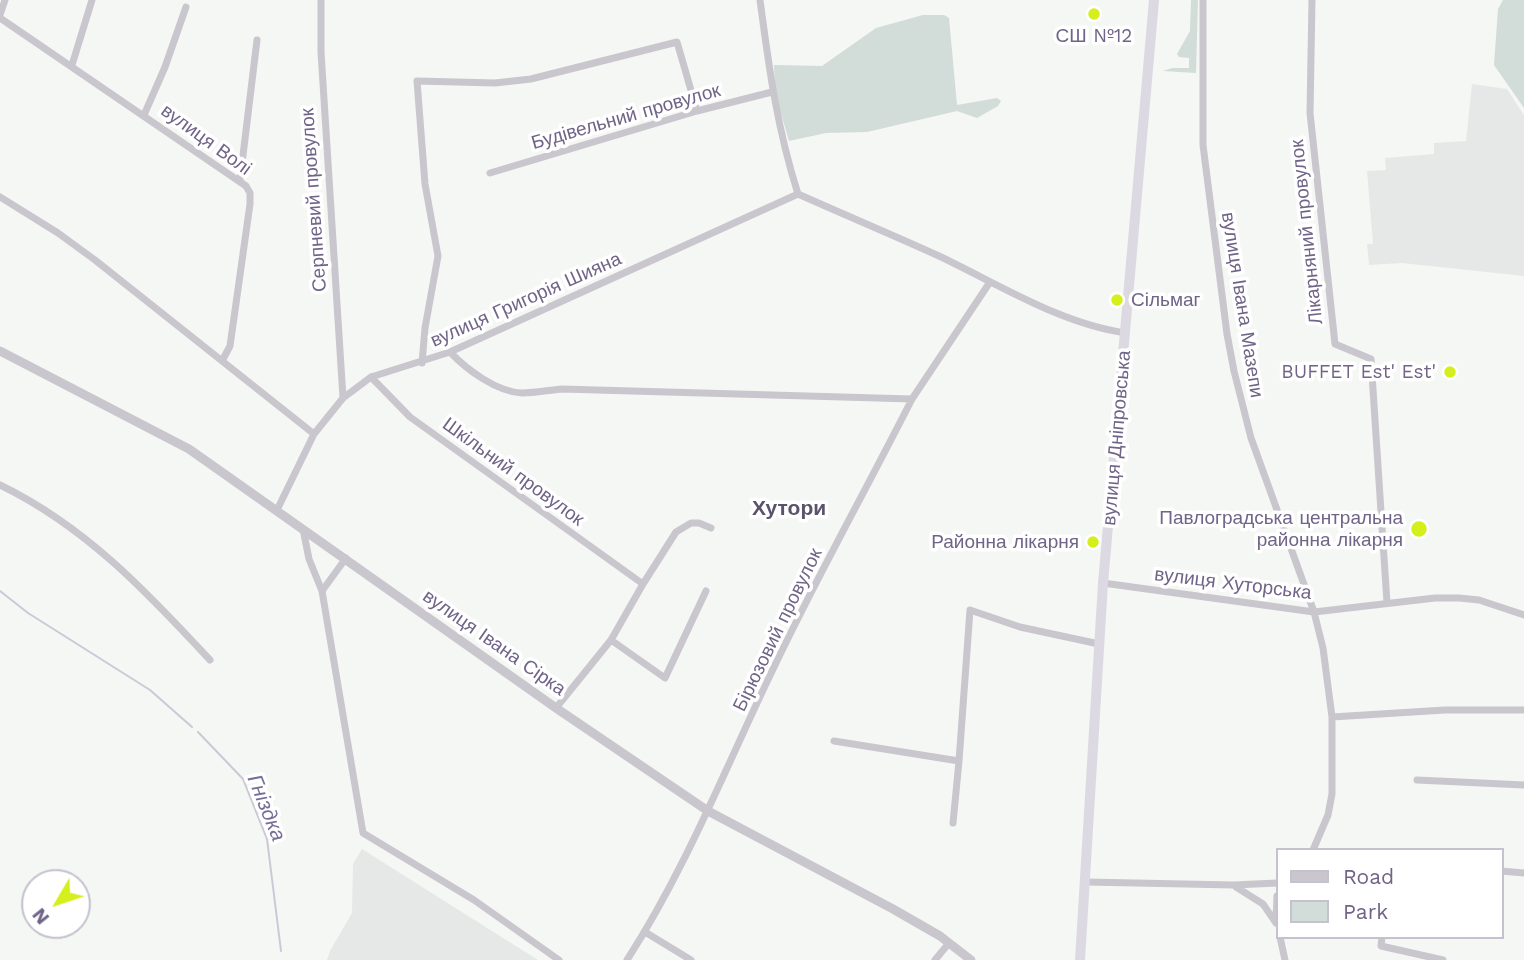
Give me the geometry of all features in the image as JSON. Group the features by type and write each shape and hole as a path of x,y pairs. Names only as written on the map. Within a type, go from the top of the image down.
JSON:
{"highway":[{"name":"вулиця Дніпровська","path":"1080,960 1099,644 1154,0"}],"street":[{"path":"0,17 5,0"},
{"path":"72,65 92,0"},
{"name":"Серпневий провулок","path":"321,0 321,52 343,398"},
{"path":"761,0 772,92 783,148 798,194 1046,308 1110,331 1126,333"},
{"name":"вулиця Івана Мазепи","path":"1203,0 1203,145 1232,359 1251,438 1314,612 1323,648 1332,717 1332,794 1328,815 1314,848"},
{"name":"Лікарняний провулок","path":"1311,0 1310,113 1335,344 1371,359 1387,603"},
{"path":"144,115 165,67 186,7"},
{"name":"вулиця Волі","path":"0,17 240,180 250,192 230,346 222,361"},
{"path":"240,180 257,40"},
{"path":"422,363 425,328 438,256 425,184 416,81 495,83 531,79 677,42 697,111"},
{"name":"Будівельний провулок","path":"490,173 697,111 772,92"},
{"name":"вулиця Григорія Шияна","path":"277,510 314,434 343,398 371,377 450,352 798,194"},
{"path":"0,197 67,239 314,434"},
{"name":"Бірюзовий провулок","path":"627,960 645,932 708,811 775,664 912,399 990,282"},
{"name":"вулиця Івана Сірка","path":"0,351 189,449 556,708 708,811 893,909 949,943 971,960"},
{"path":"450,352 460,363 497,386 522,393 574,389 912,399"},
{"name":"Шкільний провулок","path":"371,377 410,417 643,584"},
{"path":"0,485 47,510 107,556 134,579 210,660"},
{"path":"556,708 611,640 674,535 691,523 711,528"},
{"path":"303,528 309,559 322,591 363,833 474,900 559,960"},
{"path":"322,591 346,558"},
{"name":"вулиця Хуторська","path":"1104,583 1314,612 1459,598 1479,600 1524,615"},
{"path":"611,640 665,678 706,592"},
{"path":"953,823 970,610 1020,627 1099,644"},
{"path":"1332,717 1445,710 1524,710"},
{"path":"834,741 959,761"},
{"path":"1417,780 1524,785"},
{"path":"1503,871 1524,873"},
{"path":"1086,882 1234,885 1276,883"},
{"path":"1234,885 1263,904 1276,924"},
{"path":"645,932 691,960"},
{"path":"1280,939 1285,960"},
{"path":"1381,942 1443,960"},
{"path":"935,960 949,943"}],"shaded area":[{"path":"1472,84 1507,89 1524,115 1524,276 1402,263 1369,265 1367,244 1373,244 1367,171 1386,170 1385,158 1434,154 1434,143 1466,141"},
{"path":"362,849 538,960 327,960 352,913 353,864"}],"green space":[{"path":"1191,0 1198,0 1196,73 1163,71 1189,68 1189,58 1179,57 1177,54 1190,31"},
{"path":"1503,0 1524,0 1524,108 1494,65 1498,9"},
{"path":"923,15 944,15 949,18 957,105 997,98 1001,101 998,106 977,118 957,111 867,132 826,133 789,141 775,93 774,65 822,66 876,28"}],"waterway":[{"name":"Гніздка","path":"0,591 28,613 150,690 192,727"},
{"name":"Гніздка","path":"198,732 243,779 267,839 281,951"}],"place":[{"name":"СШ №12","path":"1094,14"},
{"name":"Сільмаг","path":"1117,300"},
{"name":"BUFFET Est' Est'","path":"1450,372"},
{"name":"Павлоградська центральна районна лікарня","path":"1419,529"},
{"name":"Районна лікарня","path":"1093,542"}],"district":[{"name":"Хутори","path":"789,509"}]}
